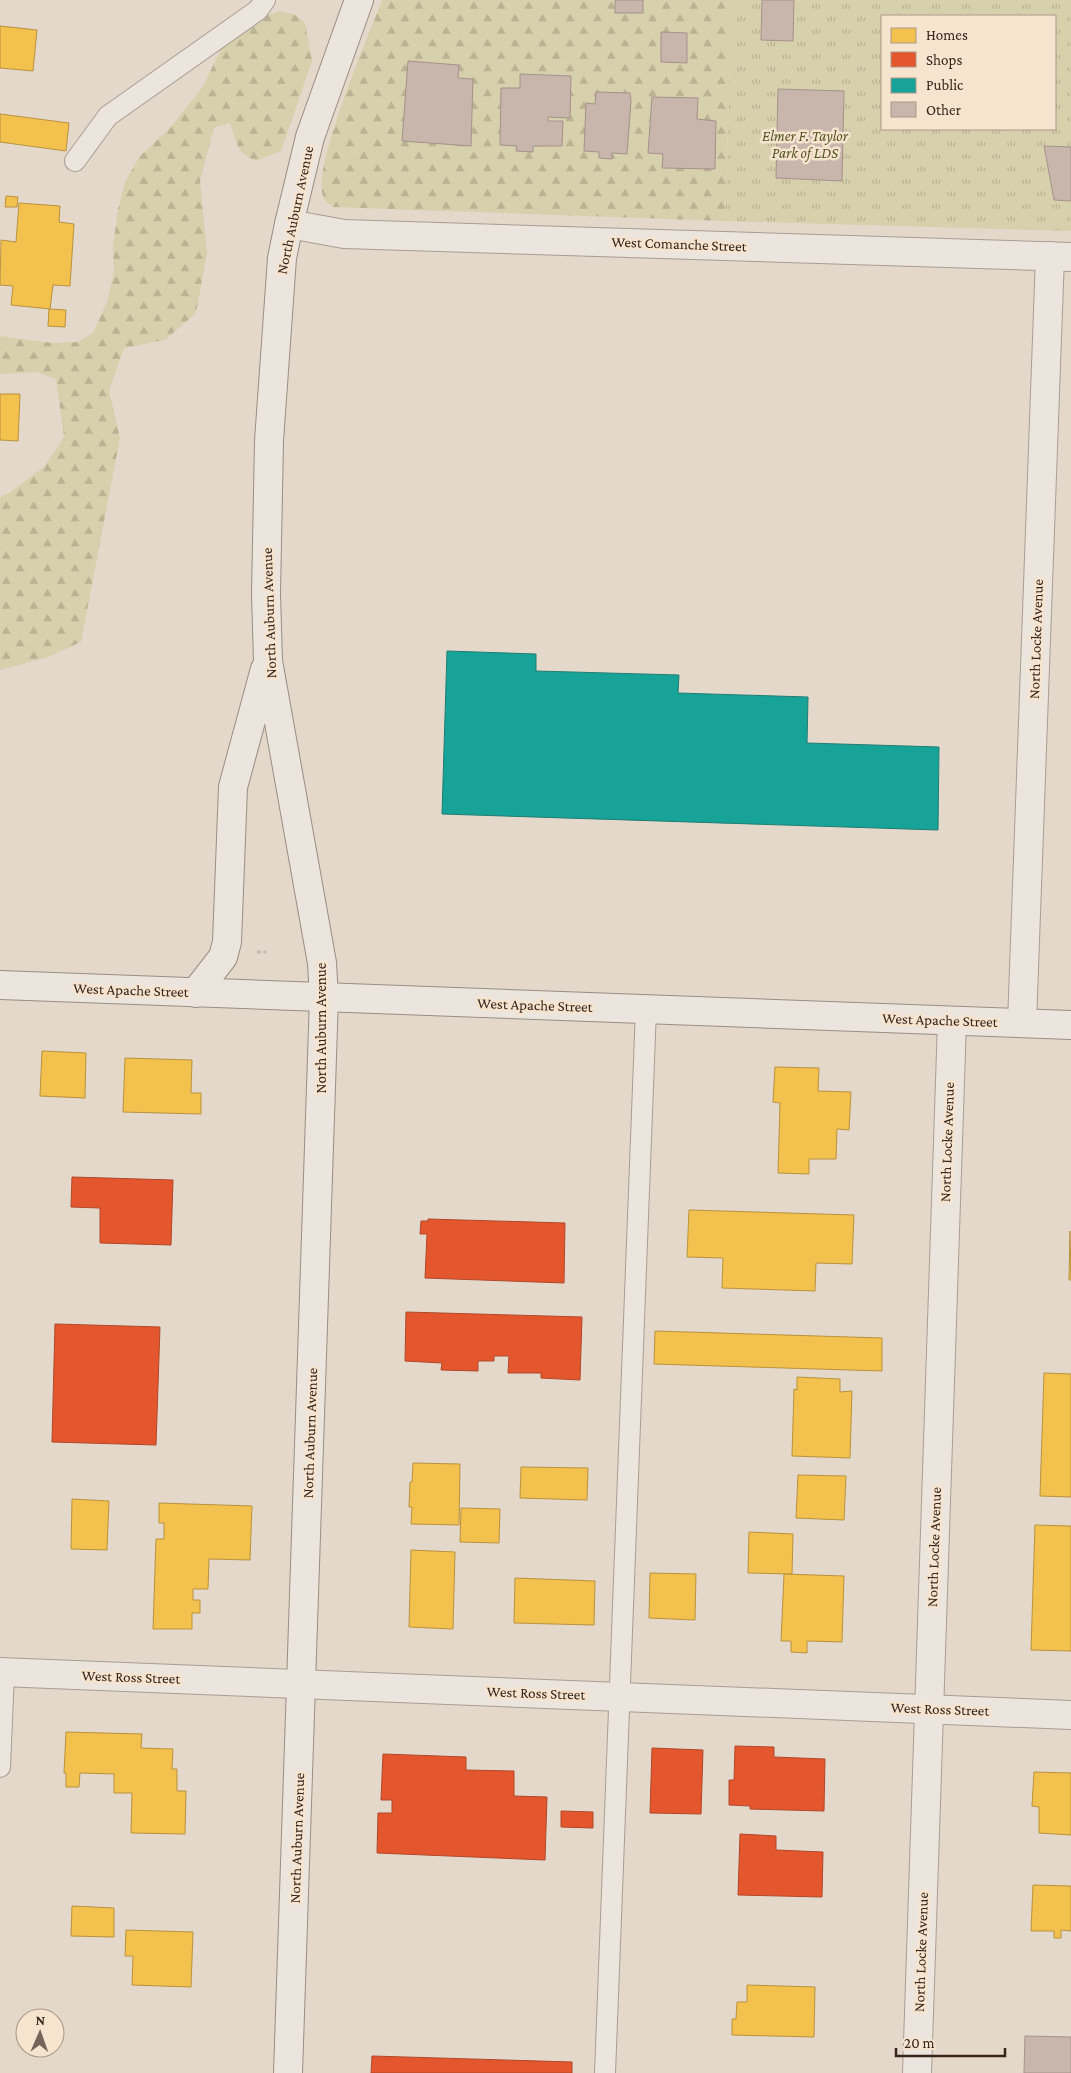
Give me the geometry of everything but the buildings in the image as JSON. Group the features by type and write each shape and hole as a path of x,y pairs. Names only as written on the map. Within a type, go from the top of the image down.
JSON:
{"street":[{"name":"North Auburn Avenue","path":"288,2073 303,1684 324,997 322,963 268,661 266,594 268,441 281,267 289,224 310,137 359,0"},
{"name":"West Comanche Street","path":"289,224 344,234 1060,256"},
{"name":"North Locke Avenue","path":"1022,1023 1060,256"},
{"path":"195,992 223,956 227,942 233,787 268,661"},
{"name":"West Apache Street","path":"0,985 1071,1025"},
{"name":"North Locke Avenue","path":"917,2073 952,1021"},
{"name":"West Ross Street","path":"2,1672 1071,1714"}],"lane":[{"path":"75,161 108,116 258,10 265,0"},
{"path":"605,2073 646,1010"},
{"path":"0,1767 2,1672"}],"green space":[{"path":"382,0 732,0 725,221 334,207 330,205 323,196 322,180 333,130"},
{"name":"Elmer F. Taylor Park of LDS","path":"732,0 1071,0 1071,231 725,221"},
{"path":"279,11 294,14 305,23 312,61 281,151 256,161 241,151 230,123 214,128 200,181 207,253 196,313 165,340 124,348 109,391 120,438 81,642 48,657 0,670 0,497 9,493 44,467 64,437 56,379 36,372 0,374 0,336 52,343 78,342 93,333 107,302 114,272 113,247 118,209 125,182 140,156 169,129 202,88 224,43 263,17"}]}
